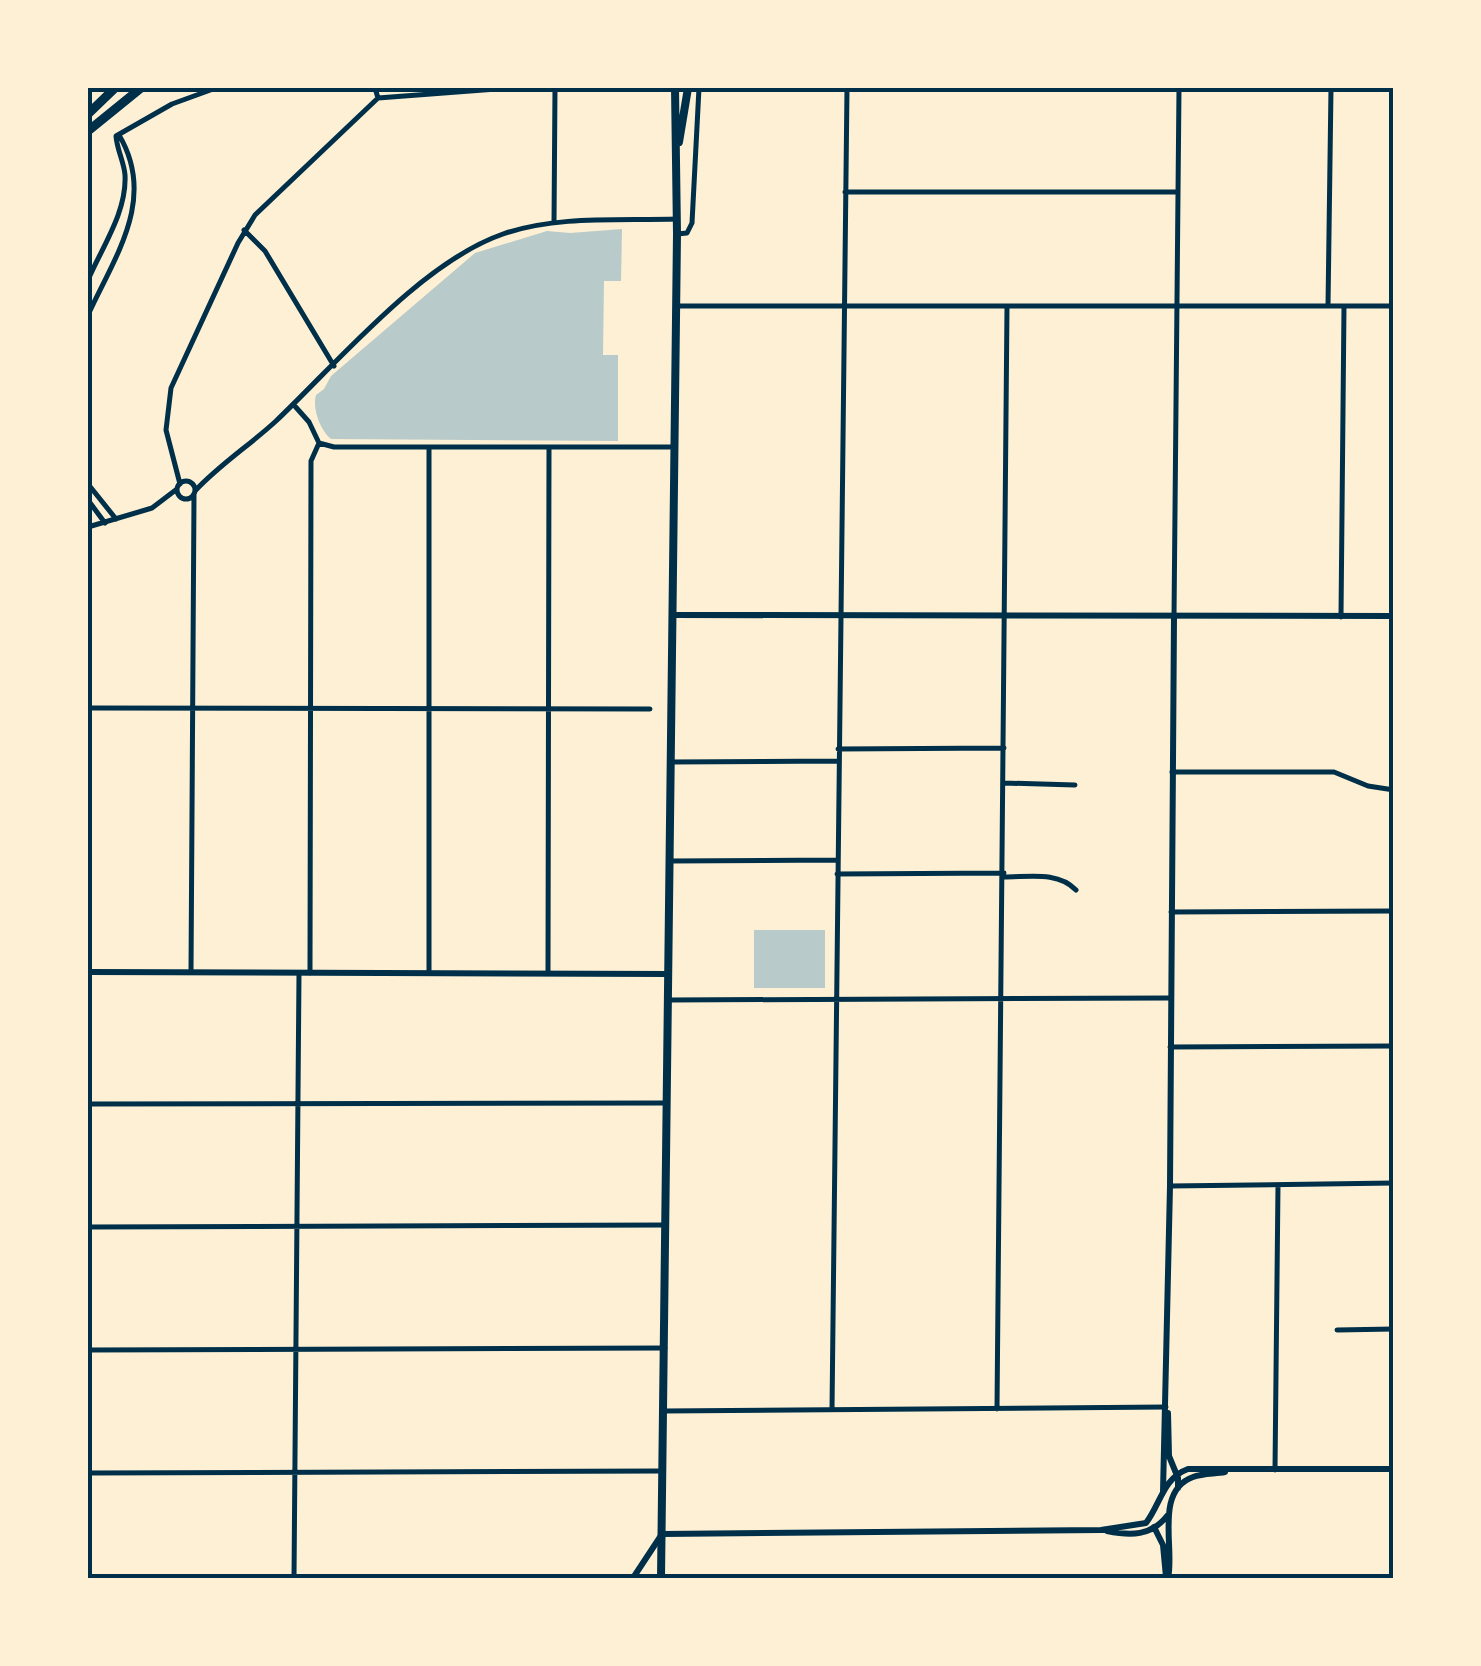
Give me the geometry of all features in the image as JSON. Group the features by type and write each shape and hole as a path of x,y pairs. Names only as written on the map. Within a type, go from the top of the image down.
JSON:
{"highway":[{"path":"88,114 115,88"},
{"path":"88,131 141,88"},
{"path":"662,1578 678,219 675,88"},
{"path":"678,151 688,88"}],"street":[{"path":"118,136 172,104 216,88"},
{"path":"375,88 378,98"},
{"path":"192,520 179,487 166,430 171,388 244,230 378,98 510,88"},
{"path":"554,223 555,88"},
{"path":"677,234 687,233 692,223 699,88"},
{"path":"832,1410 847,88"},
{"path":"1167,1578 1169,1513 1178,1486 1169,1456 1166,1407 1179,88"},
{"path":"1328,306 1331,88"},
{"path":"88,280 124,196 118,136"},
{"path":"88,315 134,208 135,176 118,136"},
{"path":"845,192 1178,192"},
{"path":"88,527 195,493 208,477 237,456 450,260 502,234 554,223 678,219"},
{"path":"244,230 265,251 334,366"},
{"path":"676,306 1394,306"},
{"path":"997,1408 1007,306"},
{"path":"1341,617 1344,306"},
{"path":"293,404 320,443 334,448 675,448"},
{"path":"310,973 311,461 320,443"},
{"path":"429,447 429,973"},
{"path":"548,447 548,973"},
{"path":"177,466 195,493 191,972"},
{"path":"165,501 179,487 208,477"},
{"path":"88,484 116,519"},
{"path":"88,500 105,523"},
{"path":"674,615 1394,616"},
{"path":"88,708 650,708"},
{"path":"838,748 1004,748"},
{"path":"671,762 838,761"},
{"path":"1172,772 1334,772 1368,786 1394,790"},
{"path":"1004,783 1075,785"},
{"path":"670,861 837,860"},
{"path":"837,874 1056,878 1067,881 1076,890"},
{"path":"1171,912 1394,911"},
{"path":"88,972 669,974"},
{"path":"294,1578 299,973"},
{"path":"668,1000 1170,998"},
{"path":"1170,1047 1394,1046"},
{"path":"88,1104 667,1103"},
{"path":"1170,1186 1394,1183"},
{"path":"1275,1470 1278,1184"},
{"path":"88,1227 666,1225"},
{"path":"1336,1330 1394,1329"},
{"path":"88,1350 664,1348"},
{"path":"664,1411 1166,1407"},
{"path":"1163,1492 1166,1407"},
{"path":"634,1578 662,1534 1100,1530 1141,1526 1176,1474 1196,1468 1394,1469"},
{"path":"88,1473 662,1471"},
{"path":"1174,1496 1192,1477 1231,1471"},
{"path":"1154,1511 1167,1578"},
{"path":"1100,1530 1122,1534 1155,1529 1169,1513"}],"shaded area":[{"path":"622,229 621,281 604,281 603,355 618,355 618,441 331,439 323,430 315,400 331,376 475,253 547,231"},
{"path":"754,930 825,930 825,988 754,988"}]}
